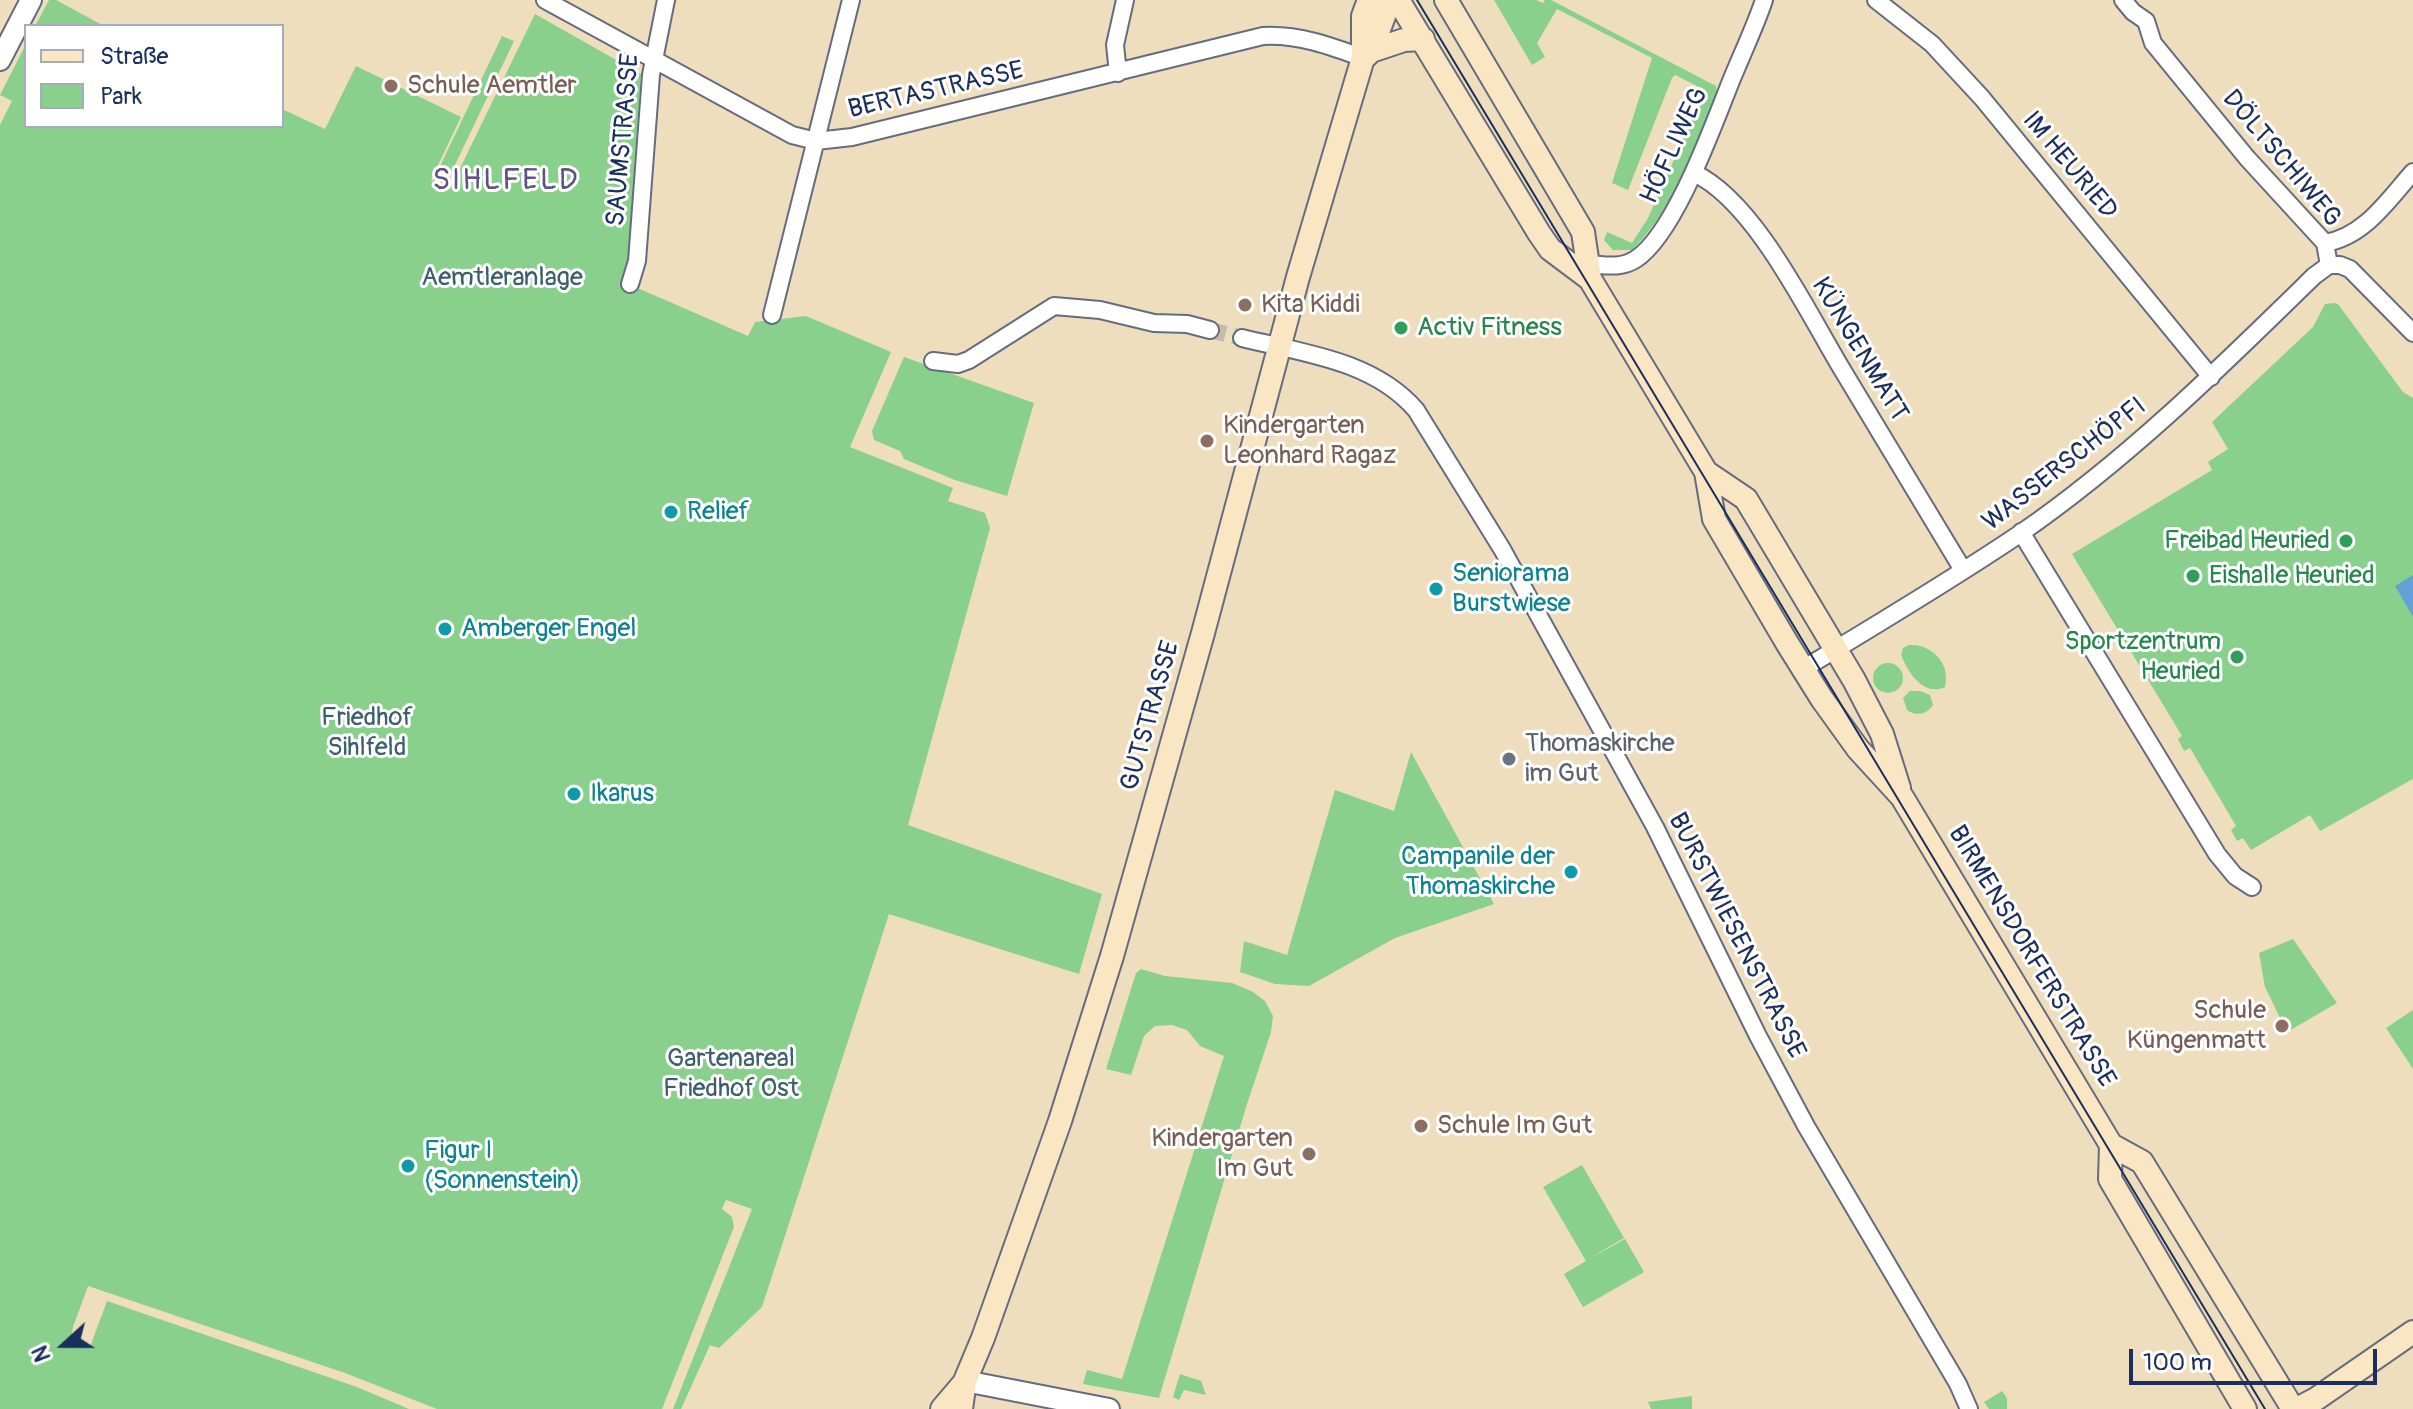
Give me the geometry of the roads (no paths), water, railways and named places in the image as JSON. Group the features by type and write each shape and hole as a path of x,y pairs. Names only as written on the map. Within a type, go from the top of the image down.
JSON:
{"main road":[{"name":"GUTSTRASSE","path":"1367,54 1363,16 1369,0"},
{"name":"GUTSTRASSE","path":"961,1409 965,1381 1060,1121 1112,956 1353,87 1390,0"},
{"name":"BIRMENSDORFERSTRASSE","path":"1398,0 1550,249 1589,271"},
{"name":"BIRMENSDORFERSTRASSE","path":"1446,0 1583,232 1589,271 1706,472 1714,519 1803,669 1858,749 1902,797 2111,1145 2142,1162 2295,1409"},
{"path":"1367,54 1404,40 1423,39"},
{"name":"BIRMENSDORFERSTRASSE","path":"1706,472 1746,499 1882,734 1902,797"},
{"name":"BIRMENSDORFERSTRASSE","path":"2111,1145 2110,1179 2245,1409"},
{"path":"2295,1409 2316,1399 2413,1332"},
{"name":"GUTSTRASSE","path":"942,1409 965,1381"}],"street":[{"path":"0,60 7,28 31,0"},
{"name":"BERTASTRASSE","path":"545,0 792,135 816,141 852,137 1263,36 1281,35 1367,54"},
{"name":"SAUMSTRASSE","path":"630,284 637,261 654,61 666,0"},
{"path":"772,315 851,0"},
{"path":"1118,73 1115,45 1125,0"},
{"name":"HÖFLIWEG","path":"1589,271 1622,265 1643,254 1663,227 1694,173 1764,0"},
{"name":"IM HEURIED","path":"1876,0 1932,44 1982,98 2211,377"},
{"name":"DÖLTSCHIWEG","path":"2123,0 2146,21 2153,43 2247,158 2322,240 2329,265 2350,269 2413,333"},
{"path":"2322,240 2344,240 2360,230 2413,172"},
{"name":"KÜNGENMATT","path":"1694,173 1710,181 1727,196 1758,233 1963,570"},
{"name":"WASSERSCHÖPFI","path":"1803,669 2021,532 2123,454 2211,377 2329,265"},
{"path":"933,361 958,364 969,360 1054,306 1100,310 1154,323 1187,324 1210,330"},
{"name":"BURSTWIESENSTRASSE","path":"1242,338 1365,370 1386,382 1416,410 1502,549 1655,827 1806,1126 1958,1384 1969,1409"},
{"path":"2021,532 2217,854 2235,876 2252,887"},
{"path":"965,1381 1109,1409"}],"water":[{"path":"2413,575 2413,617 2395,586"}],"tunnel":[{"path":"1210,330 1242,338"}],"tram line":[{"path":"1417,0 2265,1409"}],"place":[{"name":"Schule Aemtler","path":"391,86"},
{"name":"Kita Kiddi","path":"1245,305"},
{"name":"Activ Fitness","path":"1401,328"},
{"name":"Kindergarten Leonhard Ragaz","path":"1207,441"},
{"name":"Relief","path":"671,512"},
{"name":"Freibad Heuried","path":"2346,541"},
{"name":"Eishalle Heuried","path":"2193,576"},
{"name":"Seniorama Burstwiese","path":"1436,589"},
{"name":"Amberger Engel","path":"445,629"},
{"name":"Sportzentrum Heuried","path":"2237,657"},
{"name":"Thomaskirche im Gut","path":"1509,759"},
{"name":"Ikarus","path":"574,794"},
{"name":"Campanile der Thomaskirche","path":"1571,872"},
{"name":"Schule Küngenmatt","path":"2282,1026"},
{"name":"Schule Im Gut","path":"1421,1126"},
{"name":"Kindergarten Im Gut","path":"1309,1154"},
{"name":"Figur I (Sonnenstein)","path":"408,1166"}],"district":[{"name":"SIHLFELD","path":"506,181"}],"park label":[{"name":"Aemtleranlage","path":"502,278"},
{"name":"Friedhof Sihlfeld","path":"367,733"},
{"name":"Gartenareal Friedhof Ost","path":"731,1074"}]}
